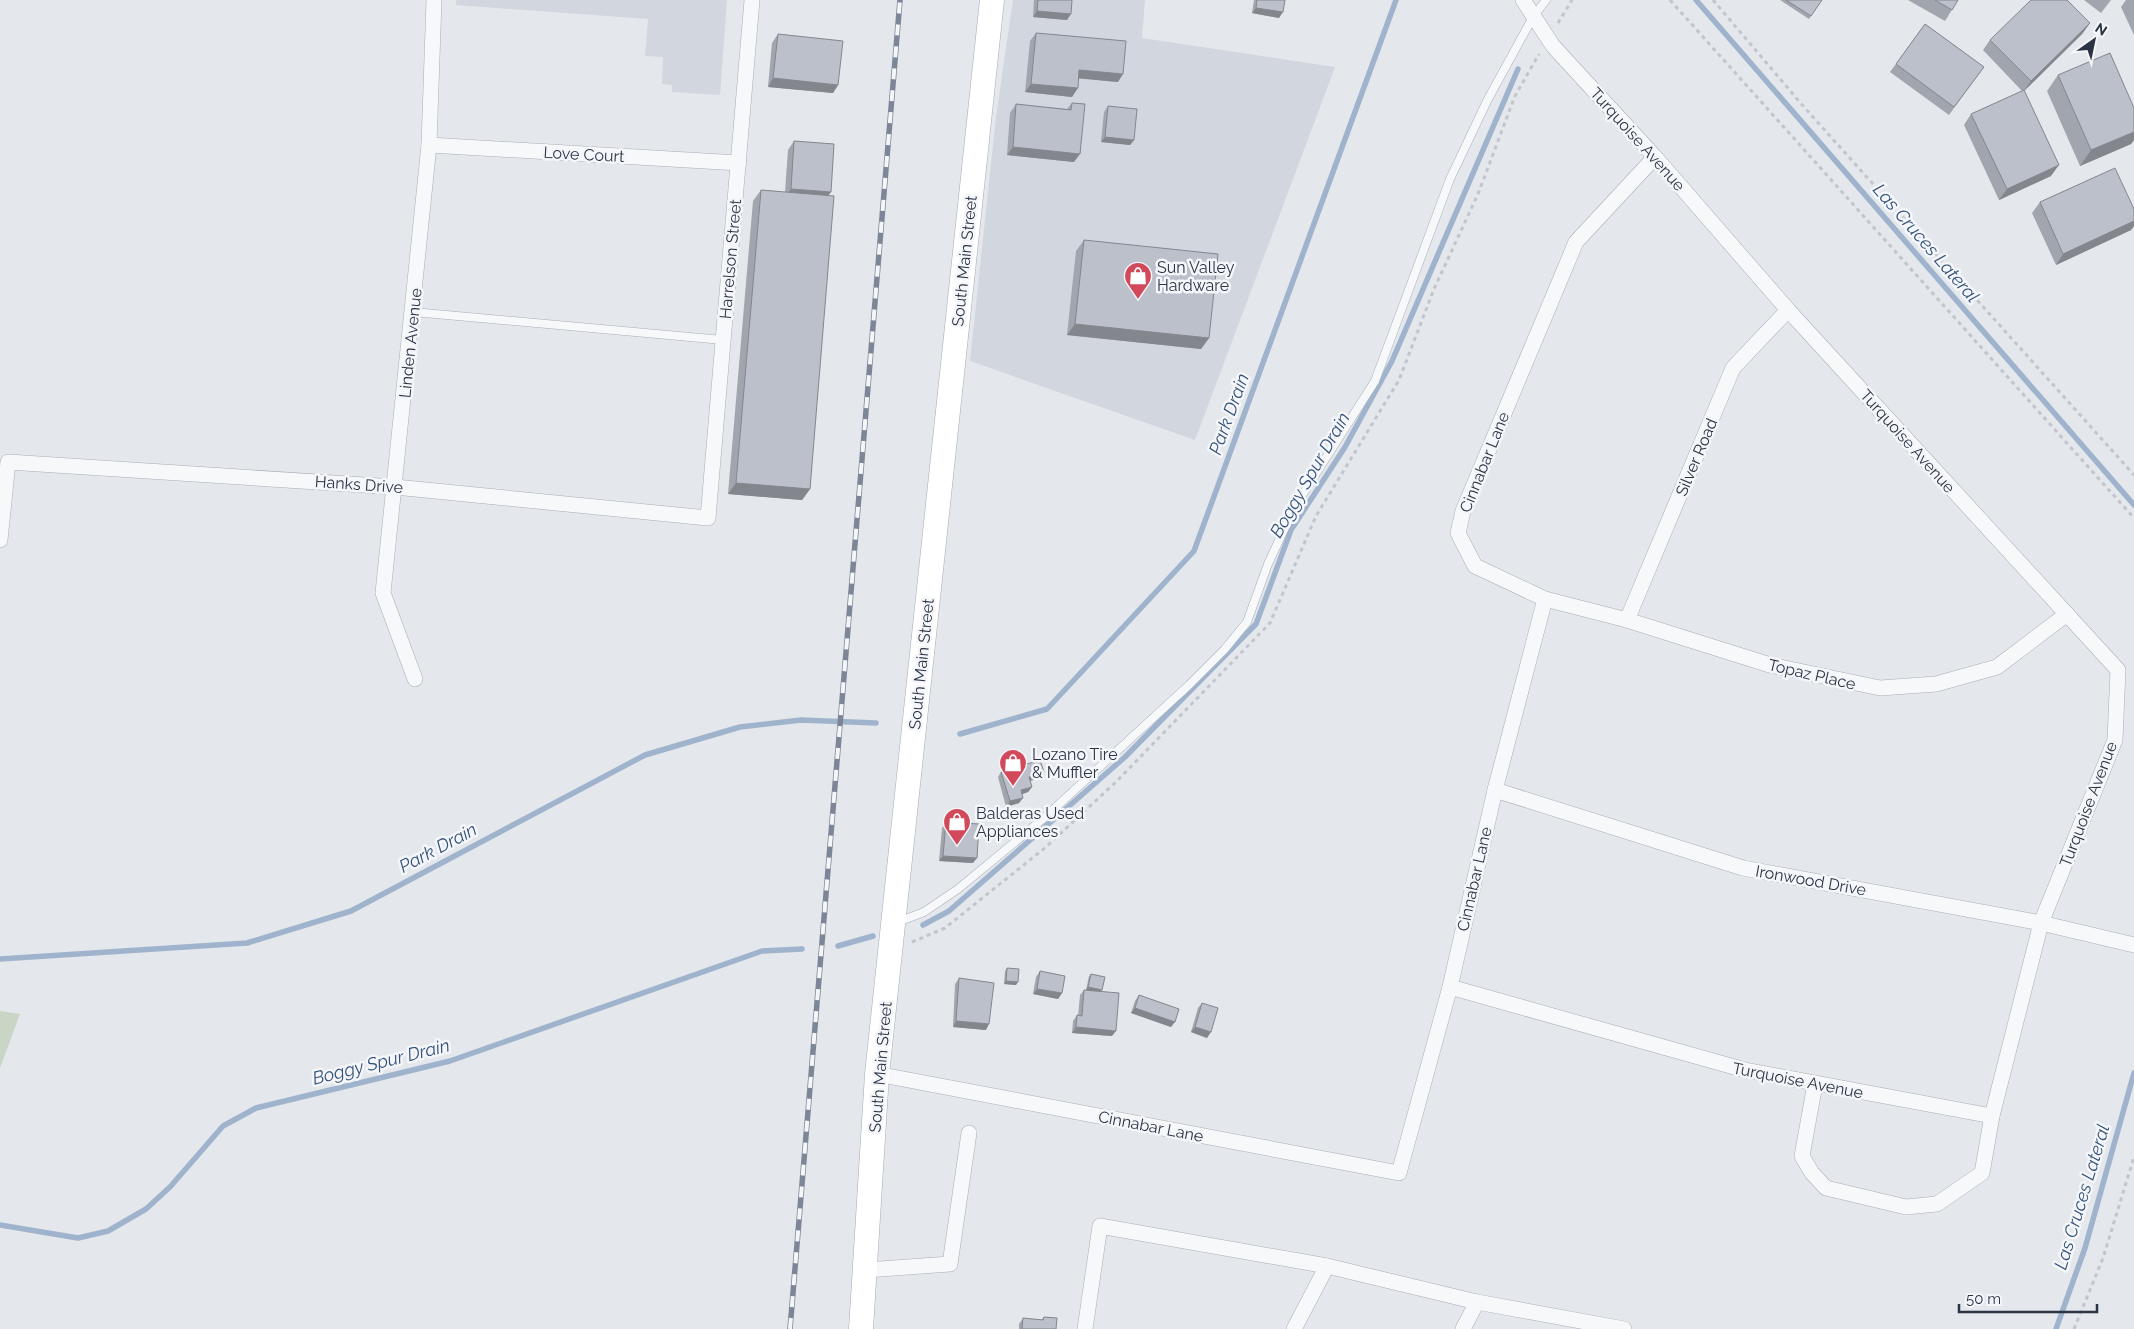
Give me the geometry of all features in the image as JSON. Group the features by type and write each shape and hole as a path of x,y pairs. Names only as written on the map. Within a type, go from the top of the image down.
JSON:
{"main road":[{"name":"South Main Street","path":"862,1329 877,1074 992,0"}],"street":[{"name":"Linden Avenue","path":"415,679 383,593 429,145 434,0"},
{"name":"Harrelson Street","path":"708,518 752,0"},
{"name":"Turquoise Avenue","path":"1450,987 1745,1070 1992,1116 2041,923 2115,740 2118,670 1788,310 1655,157 1553,46 1523,0"},
{"name":"Love Court","path":"429,145 739,162"},
{"name":"Cinnabar Lane","path":"877,1074 1399,1173 1450,987 1495,790 1545,599 1475,566 1458,533 1462,511 1576,242 1655,157"},
{"name":"Silver Road","path":"1627,620 1733,368 1788,310"},
{"name":"Hanks Drive","path":"0,540 8,462 395,486 708,518"},
{"name":"Topaz Place","path":"1545,599 1627,620 1770,665 1880,688 1936,684 1996,667 2067,614"},
{"name":"Ironwood Drive","path":"1495,790 1743,868 2041,923 2134,945"},
{"path":"1815,1084 1802,1156 1812,1173 1826,1188 1906,1207 1937,1204 1982,1173 1992,1116"},
{"path":"866,1270 950,1264 969,1133"},
{"path":"1085,1329 1100,1226 1327,1266 1477,1302 1615,1328"},
{"path":"1294,1329 1327,1266"},
{"path":"1463,1329 1477,1302"}],"lane":[{"path":"894,924 924,912 958,889 1044,818 1189,684 1224,650 1247,622 1268,564 1294,508 1374,381 1450,178 1488,99 1533,17 1546,0"},
{"path":"413,312 723,340"}],"path":[{"path":"1670,0 2134,518"},
{"path":"1713,0 1804,107 2134,475"},
{"path":"2074,1329 2103,1258 2134,1157"}],"shaded area":[{"path":"456,0 727,0 720,95 672,92 672,85 662,84 663,57 645,56 648,19 456,5"},
{"path":"1013,0 1145,0 1142,38 1335,67 1195,440 970,361 996,117"}],"green space":[{"path":"0,1011 20,1014 0,1068"}],"building":[{"path":"1038,0 1072,0 1071,14 1037,11"},
{"path":"1257,0 1285,0 1283,12 1256,8"},
{"path":"1786,0 1822,0 1811,16"},
{"path":"1935,0 1958,0 1952,10"},
{"path":"2031,0 2067,0 2090,23 2031,81 1990,40"},
{"path":"1925,24 1984,67 1954,107 1896,64"},
{"path":"1036,33 1126,41 1123,74 1079,70 1078,88 1031,84"},
{"path":"778,34 843,41 838,85 773,78"},
{"path":"2110,53 2134,108 2134,132 2091,150 2058,75"},
{"path":"2024,90 2059,165 2007,189 1971,114"},
{"path":"1072,103 1085,104 1080,154 1013,147 1016,104 1071,110"},
{"path":"1108,106 1137,109 1134,140 1105,137"},
{"path":"794,141 834,144 831,192 791,189"},
{"path":"2115,168 2134,209 2134,221 2063,254 2040,202"},
{"path":"761,190 834,196 810,489 736,483"},
{"name":"Sun Valley Hardware","path":"1084,240 1218,254 1209,338 1075,324"},
{"name":"Lozano Tire & Muffler","path":"1040,760 1044,772 1029,777 1032,787 1021,790 1023,798 1010,801 1001,772"},
{"name":"Balderas Used Appliances","path":"946,822 979,824 977,858 943,856"},
{"path":"1007,968 1019,969 1018,982 1006,981"},
{"path":"1040,971 1065,976 1062,993 1037,989"},
{"path":"1091,974 1105,977 1102,990 1088,987"},
{"path":"959,978 994,983 989,1024 956,1021"},
{"path":"1084,990 1119,993 1116,1031 1076,1027 1077,1015 1082,1016"},
{"path":"1139,995 1179,1009 1175,1022 1135,1008"},
{"path":"1202,1003 1218,1008 1211,1032 1195,1027"},
{"path":"1044,1317 1057,1318 1056,1329 1022,1329 1023,1318 1043,1320"}],"waterway":[{"name":"Park Drain","path":"960,734 1047,709 1194,551 1396,0"},
{"name":"Las Cruces Lateral","path":"1696,0 2134,505"},
{"name":"Boggy Spur Drain","path":"923,925 949,911 1125,757 1256,624 1291,530 1345,447 1392,361 1518,69"},
{"name":"Park Drain","path":"0,959 247,943 351,911 645,755 740,727 801,720 876,723"},
{"name":"Boggy Spur Drain","path":"838,946 873,936"},
{"name":"Boggy Spur Drain","path":"0,1225 78,1238 108,1231 146,1209 170,1187 223,1126 256,1108 450,1061 762,951 802,949"},
{"name":"Las Cruces Lateral","path":"2056,1329 2085,1248 2134,1073"}],"railway":[{"path":"790,1329 900,0"}],"place":[{"name":"Sun Valley Hardware","path":"1138,300"},
{"name":"Lozano Tire & Muffler","path":"1013,787"},
{"name":"Balderas Used Appliances","path":"957,846"}]}
